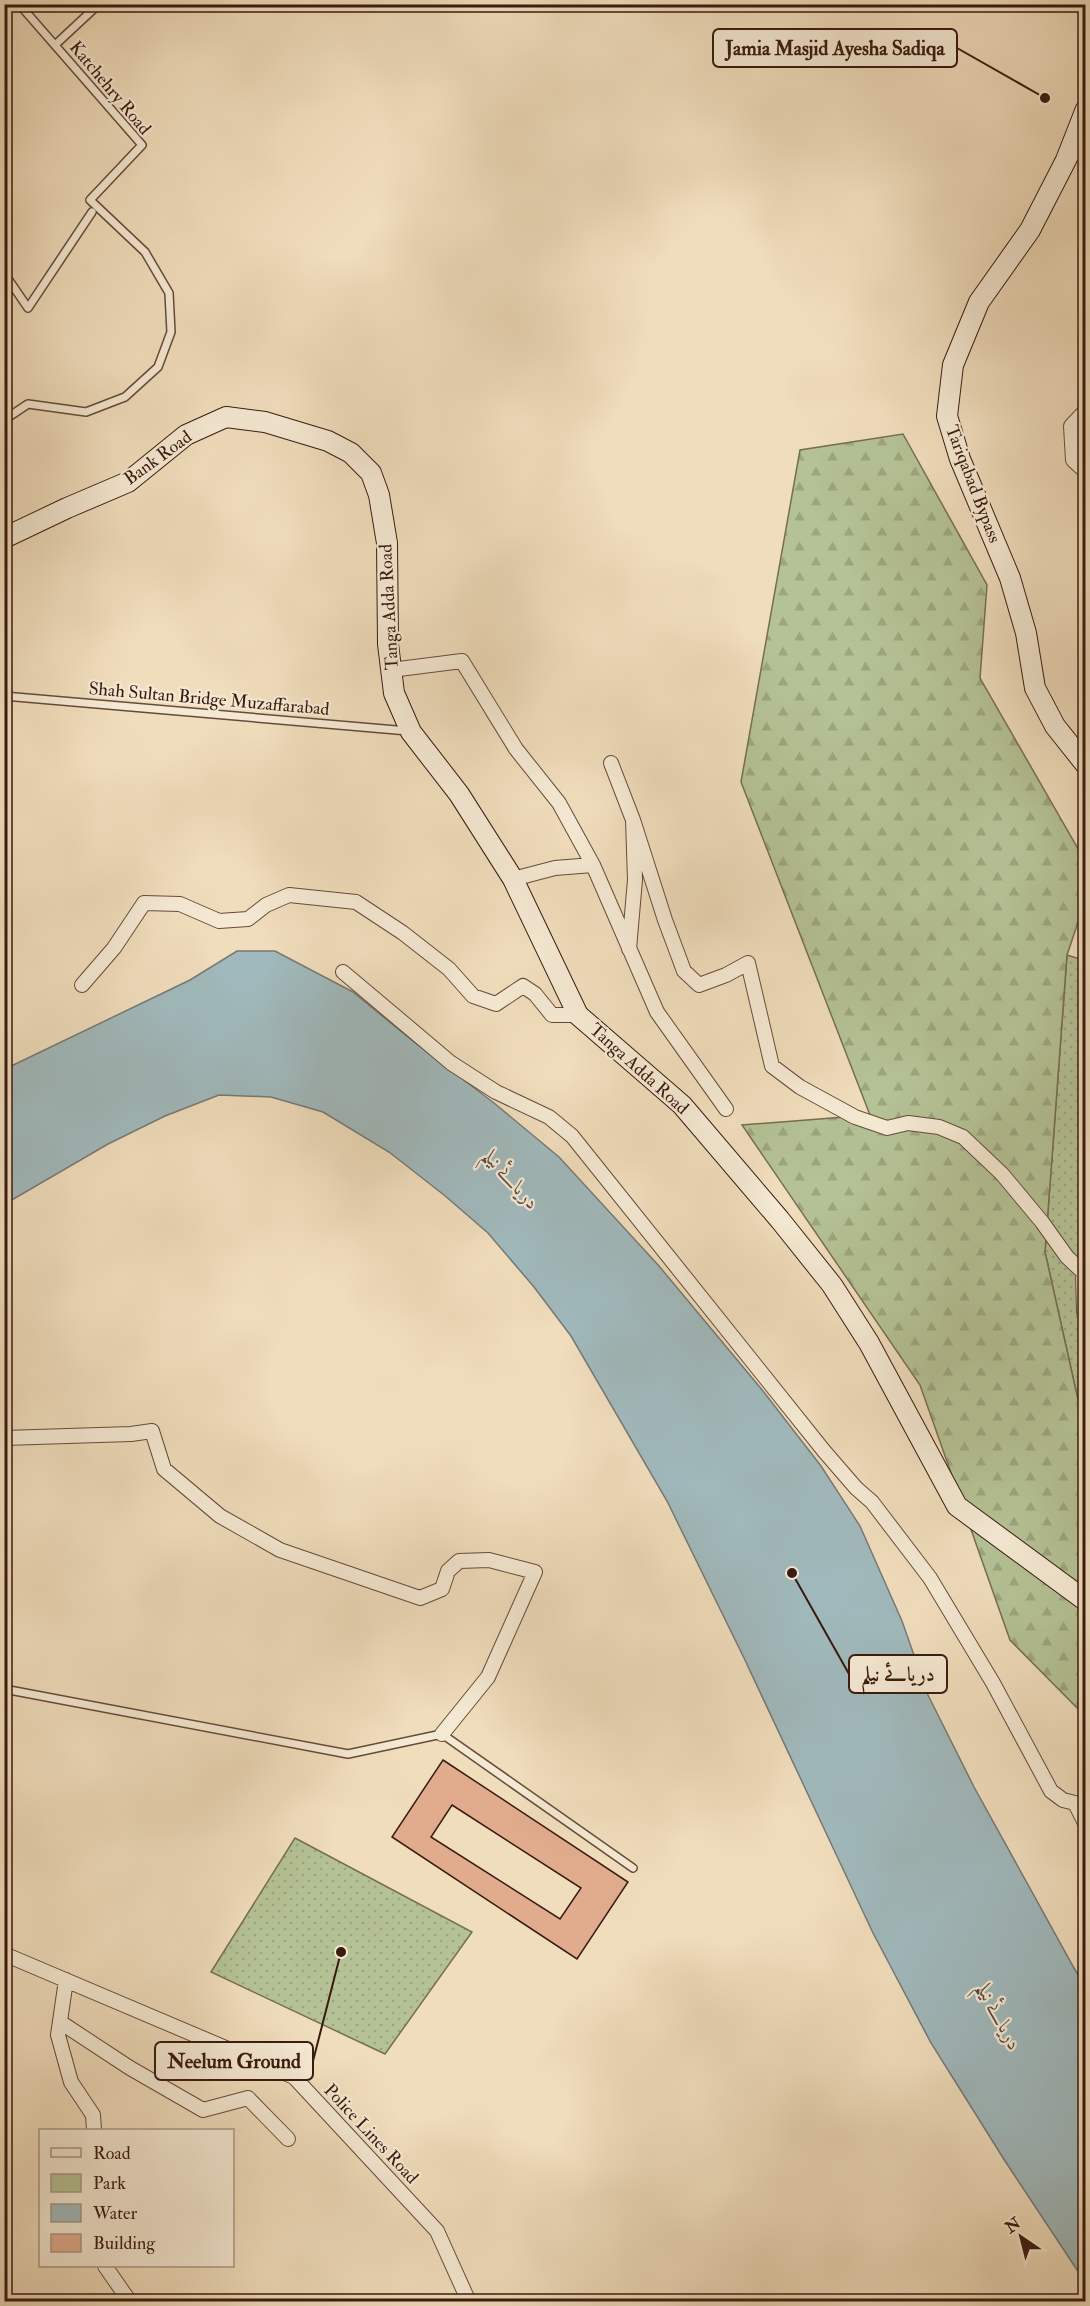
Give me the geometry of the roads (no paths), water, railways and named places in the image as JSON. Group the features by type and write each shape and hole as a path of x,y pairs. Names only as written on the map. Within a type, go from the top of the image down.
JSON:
{"main road":[{"name":"Tariqabad Bypass","path":"1086,110 1066,160 1030,230 979,302 953,364 947,416 960,459 1010,578 1026,633 1035,688 1055,726 1086,765"},
{"name":"Bank Road","path":"4,538 128,482 186,435 225,417 265,422 328,441 351,453"},
{"name":"Tanga Adda Road","path":"351,453 371,472 379,495 387,543 388,644 394,693 411,732 459,794 513,879 578,1015 682,1105 832,1285 869,1343 957,1506 1086,1601"}],"street":[{"path":"1066,160 1086,145"},
{"path":"1086,410 1071,426 1073,460 1086,472"},
{"path":"392,670 462,661 516,749 559,803 593,865 628,951 657,1012 726,1109"},
{"path":"611,763 633,820 684,971 699,985 726,975 748,963 772,1066 800,1087 855,1117 887,1128 908,1123 939,1127 963,1137 1002,1174 1042,1222 1067,1257 1083,1272 1084,1312 1086,1314"},
{"path":"628,951 635,880 633,820"},
{"path":"513,879 555,868 593,865"},
{"path":"82,985 114,948 144,903 180,904 219,921 239,920 248,919 266,905 289,895 356,902 403,933 449,969 473,996 496,1004 523,986 535,994 552,1015 578,1015"},
{"path":"344,972 451,1063 496,1092 549,1117 572,1136 824,1451 872,1503 930,1578 993,1683 1051,1791 1063,1800 1075,1803 1086,1825"},
{"path":"4,1438 131,1434 152,1431 164,1469 220,1516 280,1551 420,1598 442,1588 448,1571 459,1561 489,1560 535,1572 488,1677 442,1734"},
{"name":"Police Lines Road","path":"4,1954 294,2078 437,2231 469,2301"},
{"path":"66,1980 58,2035 71,2082 93,2115 94,2129"},
{"path":"60,2022 130,2068 203,2110 248,2098 288,2139"},
{"path":"106,2267 130,2301"}],"lane":[{"name":"Katchehry Road","path":"4,420 28,404 86,412 125,397 158,367 171,332 169,293 150,260 90,200 142,145 19,4"},
{"path":"55,45 99,4"},
{"path":"4,273 28,308 92,212"},
{"name":"Shah Sultan Bridge Muzaffarabad","path":"4,696 411,732"},
{"path":"4,1689 348,1754 442,1734 633,1868"}],"water":[{"name":"دریائے نیلم","path":"237,951 275,951 353,992 559,1157 659,1266 763,1391 821,1466 860,1526 902,1621 928,1695 974,1787 1085,1986 1085,2282 931,2043 873,1933 744,1658 667,1501 571,1336 534,1287 488,1233 389,1152 323,1112 271,1097 219,1095 165,1116 108,1144 5,1204 5,1069 190,980"}],"place":[{"name":"Jamia Masjid Ayesha Sadiqa","path":"1045,98"},
{"name":"دریائے نیلم","path":"792,1573"},
{"name":"Neelum Ground","path":"341,1952"}]}
